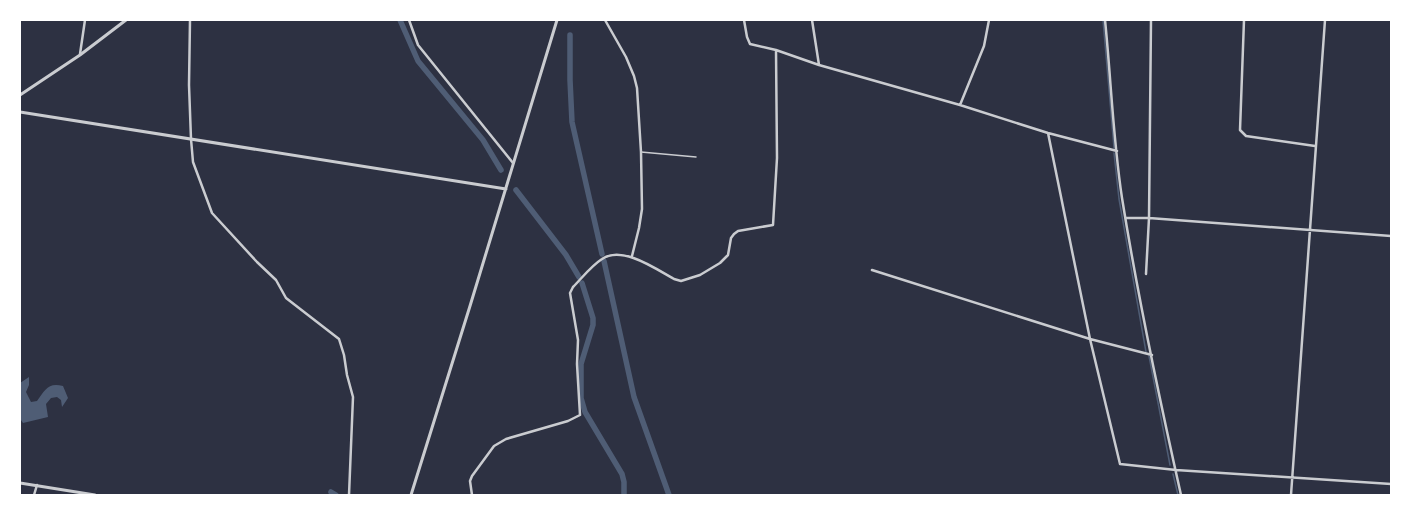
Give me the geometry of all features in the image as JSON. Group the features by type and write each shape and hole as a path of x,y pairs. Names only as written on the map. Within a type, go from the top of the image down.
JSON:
{"street":[{"path":"80,55 85,20"},
{"path":"20,95 80,55 126,20"},
{"path":"190,20 189,85 193,162 212,213 257,262 276,280 286,298 339,340 354,397 349,495"},
{"path":"409,20 418,45 513,163"},
{"path":"411,495 506,189 556,20"},
{"path":"606,20 626,57 637,88 641,152 642,209 632,256"},
{"path":"744,20 747,37 750,44 776,50 820,65 960,105 1048,133 1117,151"},
{"path":"812,20 820,65"},
{"path":"960,105 984,46 989,20"},
{"path":"1105,20 1117,151 1137,287 1181,495"},
{"path":"1146,274 1149,218 1151,20"},
{"path":"1244,20 1240,130 1246,136 1315,146"},
{"path":"1291,495 1324,20"},
{"path":"472,495 470,479 494,446 502,440 568,421 580,415 577,371 578,340 570,296 571,290 599,261 606,256 611,255 632,256 674,279 681,281 700,274 724,260 728,255 731,238 734,234 744,229 773,225 777,158 776,50"},
{"path":"20,112 506,189"},
{"path":"1048,133 1090,339 1120,464 1176,470 1391,484"},
{"path":"1126,218 1149,218 1391,236"},
{"path":"872,270 1090,339 1152,355"},
{"path":"20,483 95,495"},
{"path":"34,495 37,485"}],"lane":[{"path":"641,152 696,157"}],"water":[{"path":"29,377 29,385 26,392 31,402 37,401 47,388 54,385 63,386 68,398 62,407 61,400 57,397 51,398 46,404 48,417 23,423 20,415 20,383"}],"waterway":[{"path":"400,20 418,61 483,140 501,170"},
{"path":"1103,20 1114,148"},
{"path":"570,35 572,122 602,254"},
{"path":"1114,153 1119,199 1146,352"},
{"path":"516,190 566,255 579,277"},
{"path":"604,261 634,397 669,495"},
{"path":"582,283 593,318 593,325 581,364 581,398 585,412 622,474 624,482 624,495"},
{"path":"1149,356 1170,465"},
{"path":"1173,474 1178,495"},
{"path":"331,492 336,495"}]}
